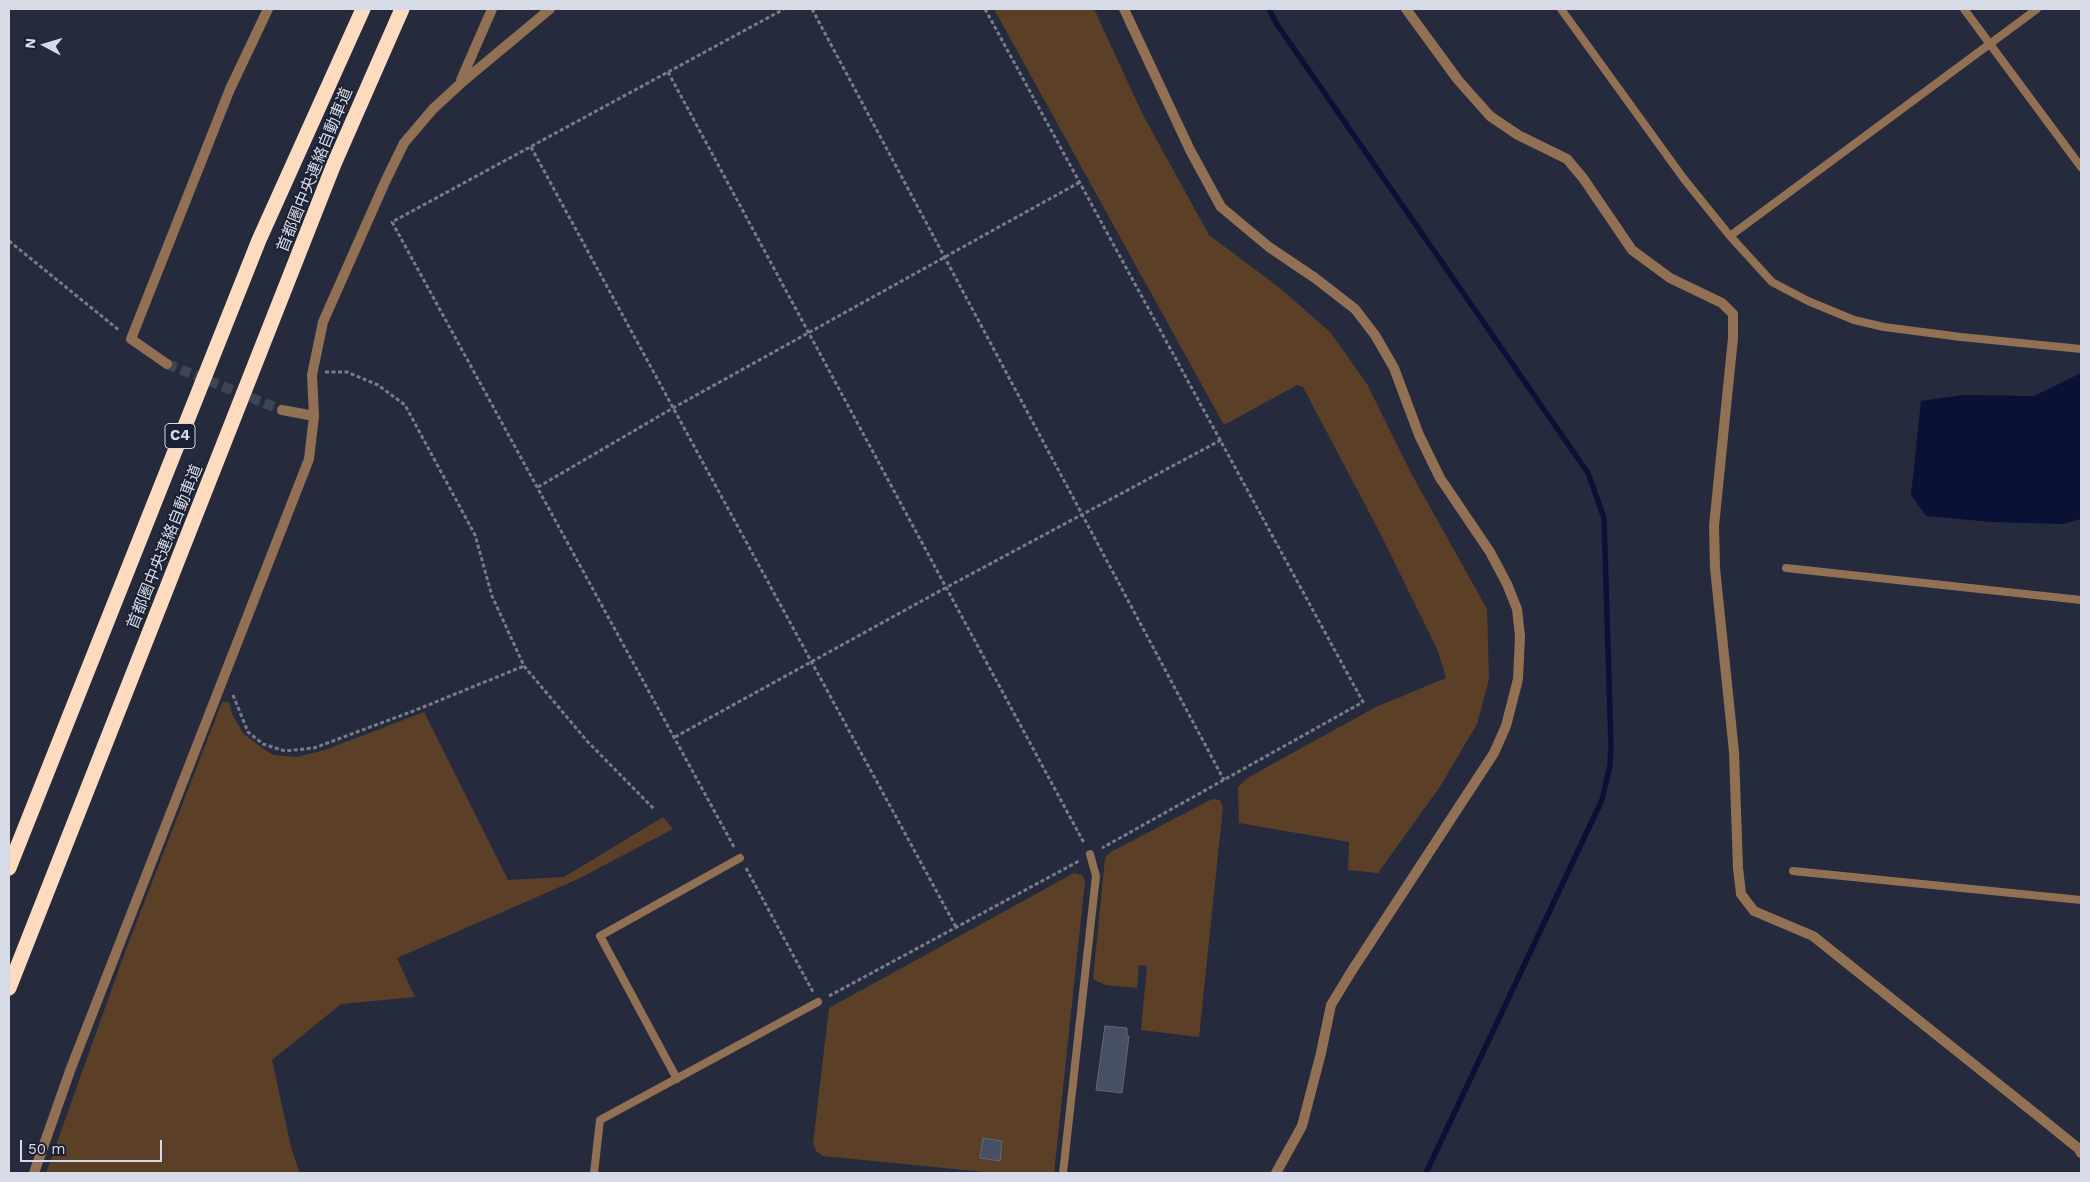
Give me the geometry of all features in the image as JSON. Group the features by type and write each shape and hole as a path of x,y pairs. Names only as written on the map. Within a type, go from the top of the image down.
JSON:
{"highway":[{"name":"首都圏中央連絡自動車道","path":"9,868 259,240 363,9"},
{"name":"首都圏中央連絡自動車道","path":"9,988 334,164 402,9"}],"street":[{"path":"167,364 131,339 230,89 268,9"},
{"path":"460,84 492,9"},
{"path":"34,1173 71,1068 309,459 314,416 312,374 323,322 404,143 433,109 460,84 550,9"},
{"path":"1124,9 1190,150 1221,207 1269,247 1315,278 1355,309 1375,335 1394,368 1419,435 1440,478 1490,552 1507,584 1517,609 1520,636 1518,679 1506,726 1494,753 1331,1005 1302,1126 1276,1173"},
{"path":"1406,9 1458,80 1490,116 1518,135 1567,159 1584,178 1632,250 1670,278 1722,303 1733,314 1733,338 1714,526 1715,568 1734,752 1738,868 1741,894 1754,911 1813,936 2042,1119 2079,1149 2081,1153"},
{"path":"282,410 314,416"}],"lane":[{"path":"1561,9 1684,179 1730,236 1772,282 1808,301 1854,320 1884,327 1961,337 2081,348"},
{"path":"1964,9 2081,167"},
{"path":"1730,236 2037,9"},
{"path":"1786,568 2081,600"},
{"path":"1063,1173 1096,876 1090,854"},
{"path":"676,1079 600,936 740,858"},
{"path":"1793,871 2081,900"},
{"path":"594,1173 600,1120 818,1002"}],"path":[{"path":"784,9 392,222 675,737 947,587 1221,440"},
{"path":"812,9 1224,780"},
{"path":"818,1002 1090,854 1363,702 985,9"},
{"path":"668,72 1090,854"},
{"path":"531,147 956,927"},
{"path":"538,487 673,408 1080,182"},
{"path":"9,241 131,339"},
{"path":"312,374 347,372 378,385 405,405 475,535 492,596 524,666 587,741 656,810"},
{"path":"223,681 235,700 248,732 263,744 285,751 314,748 416,710 524,666"}],"shaded area":[{"path":"994,9 1094,9 1143,115 1209,235 1281,289 1330,332 1367,384 1411,473 1487,609 1489,679 1477,724 1439,788 1378,873 1348,870 1349,842 1239,823 1238,787 1249,777 1376,707 1446,678 1438,651 1379,531 1303,387 1297,385 1224,425"},
{"path":"222,702 229,702 232,714 243,733 258,745 273,755 297,757 325,750 424,712 508,880 564,877 663,817 673,829 578,879 397,958 415,997 341,1004 272,1060 292,1151 300,1173 46,1173 125,952"},
{"path":"1212,799 1220,800 1223,807 1199,1037 1141,1030 1147,966 1139,965 1137,988 1105,985 1093,979 1105,859 1109,853"},
{"path":"1074,873 1082,875 1085,881 1054,1173 995,1173 823,1156 817,1152 813,1144 829,1008"}],"water":[{"path":"2081,373 2081,519 2063,524 1992,522 1926,516 1911,495 1921,401 1963,395 2034,396"}],"building":[{"path":"1105,1026 1127,1028 1127,1036 1129,1036 1122,1093 1096,1090"},
{"path":"983,1138 1002,1141 1000,1161 980,1158"}],"waterway":[{"path":"1269,9 1276,23 1588,473 1604,518 1611,746 1610,765 1602,800 1426,1173"}],"tunnel":[{"path":"167,364 282,410"}]}
